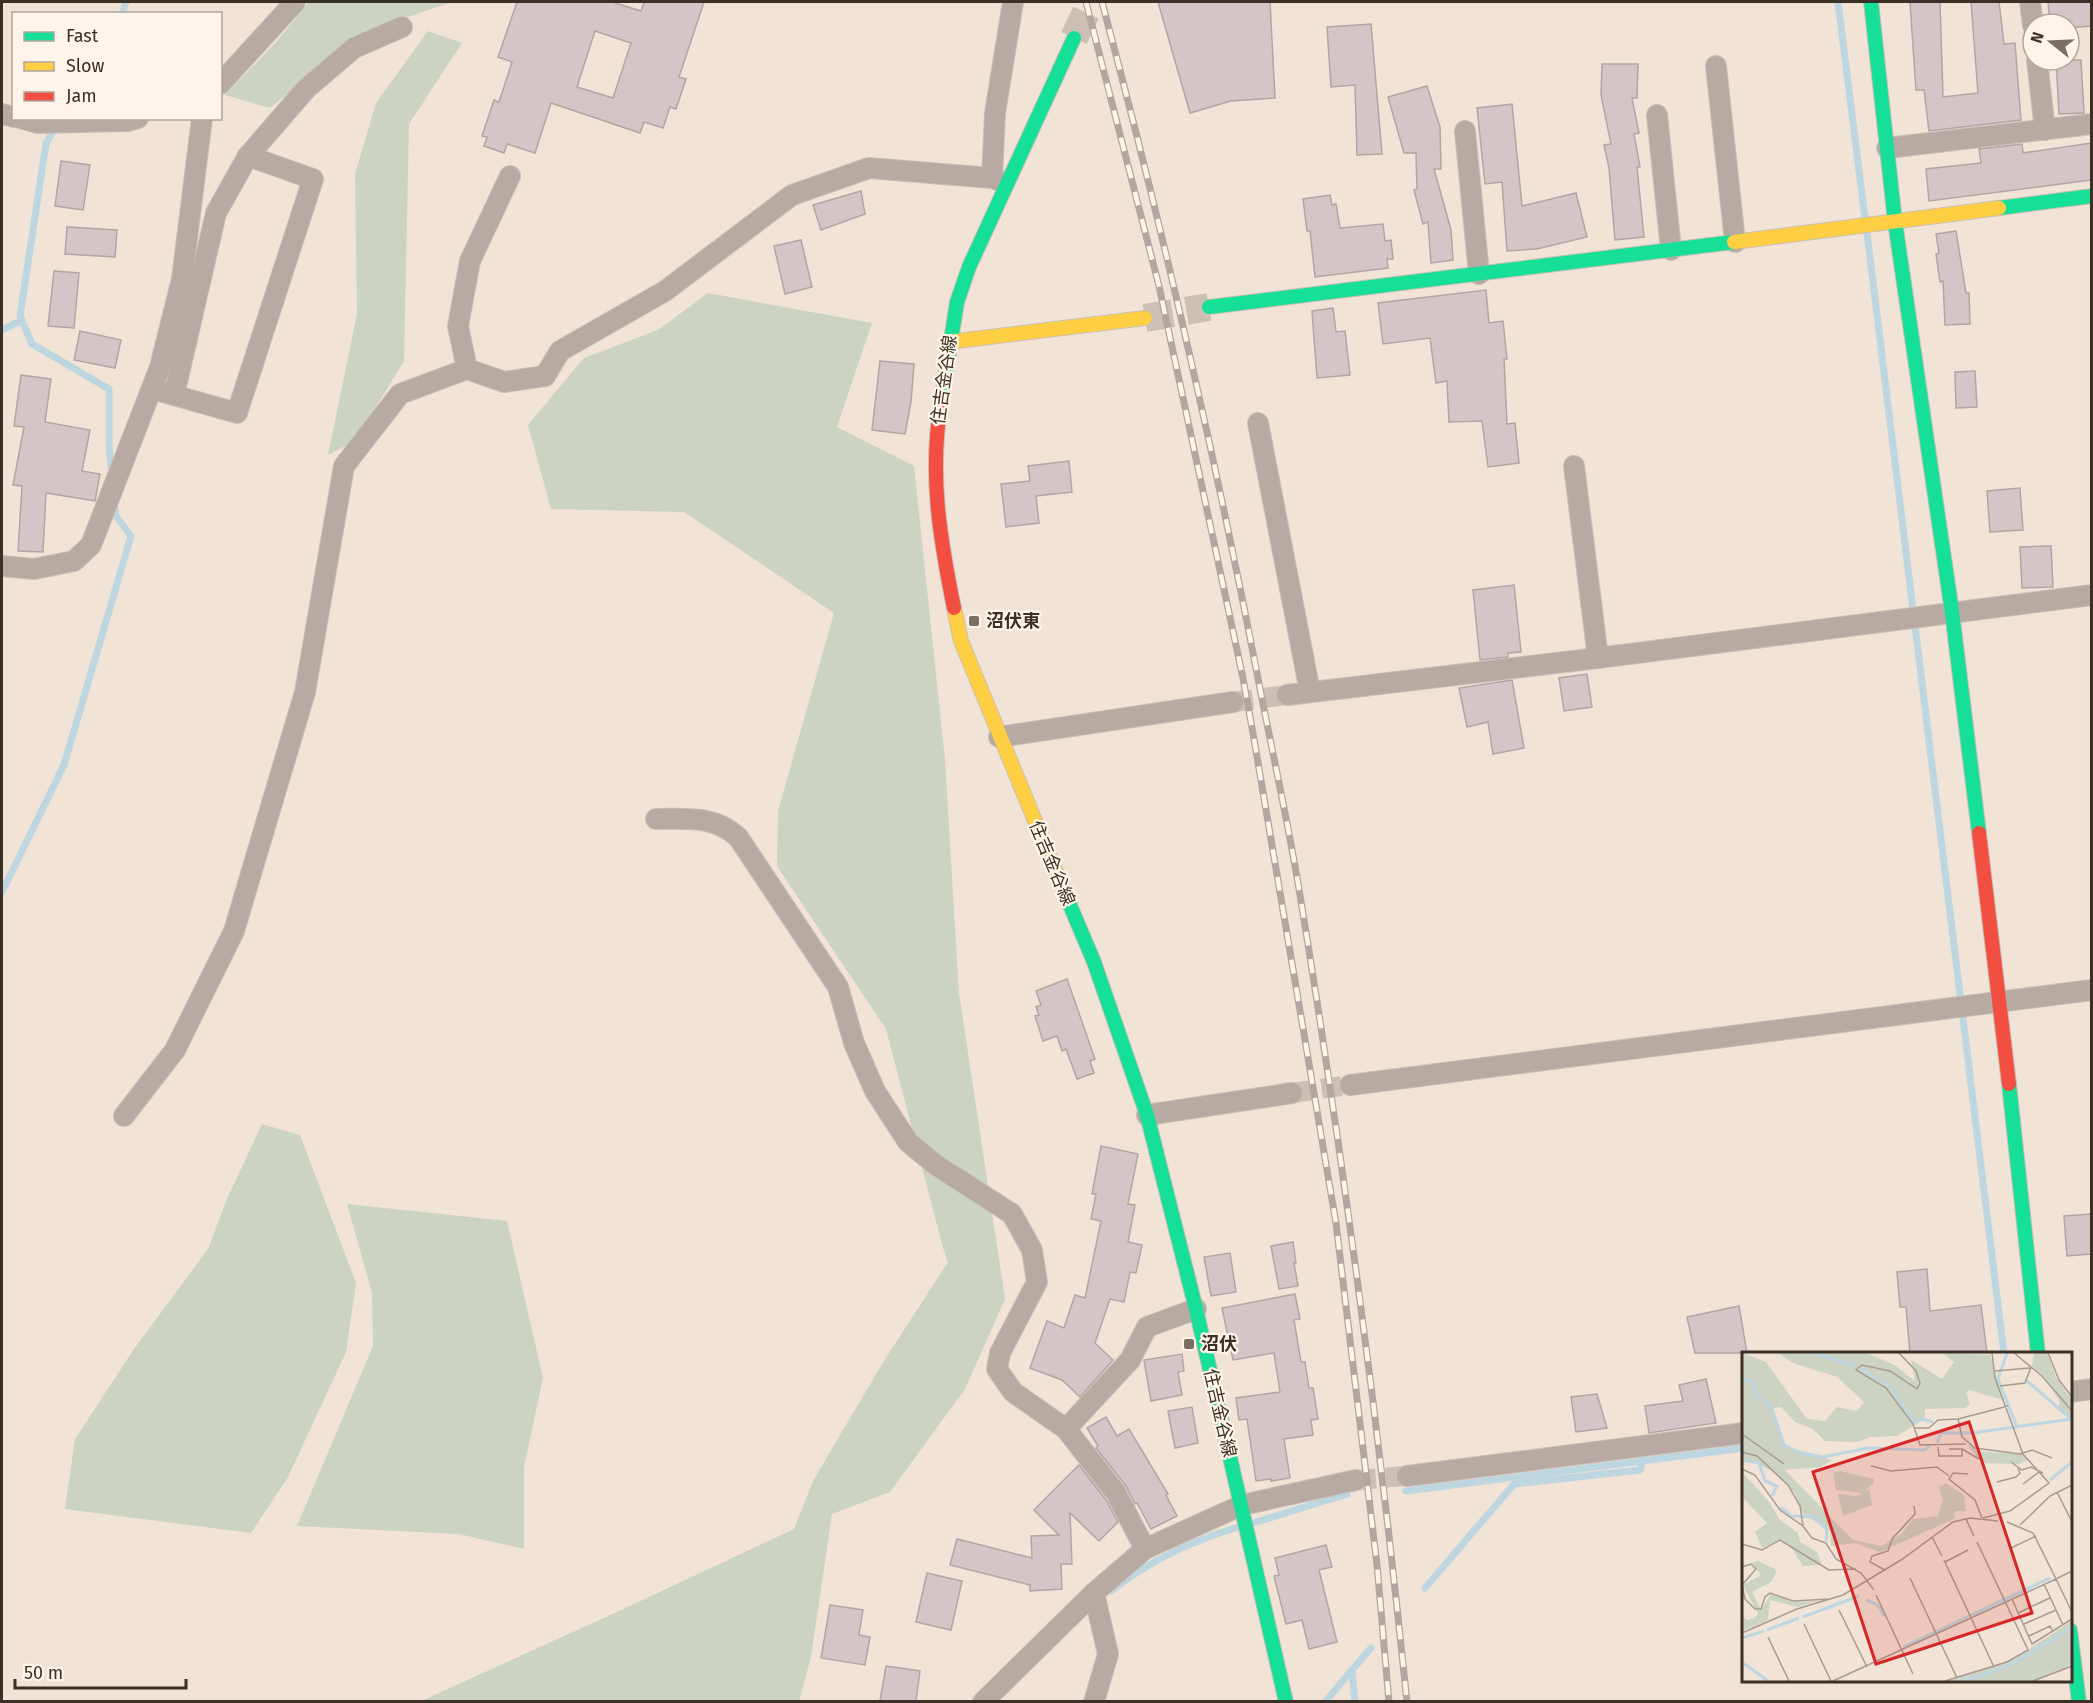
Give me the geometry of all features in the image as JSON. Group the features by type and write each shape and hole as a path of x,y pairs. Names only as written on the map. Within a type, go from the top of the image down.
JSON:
{"street":[{"path":"222,82 295,2"},
{"path":"124,1116 175,1050 234,931 305,692 344,466 400,394 467,369 504,382 545,376 560,351 665,291 792,195 869,168 1000,181 995,113 1012,2"},
{"path":"1871,2 1895,222 1952,612 2000,1001 2038,1352"},
{"path":"174,395 216,213 248,156 306,89 354,48 402,27"},
{"name":"住吉金谷線","path":"1074,38 1000,181 957,302 936,433 935,483 943,552 961,641 1094,962 1147,1115 1196,1309 1286,1701"},
{"path":"1716,66 1735,242"},
{"path":"2038,72 2045,130"},
{"path":"1657,115 1671,250"},
{"path":"28,120 41,123 131,120"},
{"path":"2,566 34,569 74,561 91,545 160,368 182,279 202,120"},
{"path":"1887,148 2091,124"},
{"path":"1465,131 1479,274"},
{"path":"152,390 237,412 314,179 248,156"},
{"path":"467,369 458,326 470,261 510,176"},
{"path":"1209,307 1876,225 2091,196"},
{"path":"949,342 1145,318"},
{"path":"1258,423 1310,692"},
{"path":"1574,466 1598,658"},
{"path":"1287,695 2091,595"},
{"path":"999,737 1233,702"},
{"path":"656,819 701,819 726,826 738,837 837,987 854,1043 875,1091 908,1142 936,1165 1012,1214 1032,1250 1037,1282 1000,1353 997,1369 1013,1392 1066,1429 1116,1493 1145,1549"},
{"path":"1350,1085 2091,990"},
{"path":"1147,1115 1292,1093"},
{"path":"1066,1429 1101,1394 1130,1360 1147,1327 1196,1309"},
{"path":"2072,1392 2091,1389"},
{"path":"1407,1476 1742,1433"},
{"path":"983,1701 1094,1593 1145,1549 1242,1505 1356,1480"},
{"path":"1094,1593 1108,1654 1094,1701"},
{"path":"2072,1646 2079,1701"}],"green space":[{"path":"309,2 452,2 364,32 270,108 225,95 277,41"},
{"path":"428,31 462,43 409,124 404,361 355,441 328,455 357,314 355,174 376,103"},
{"path":"708,293 872,323 837,427 914,466 945,760 959,993 1005,1299 965,1389 890,1492 832,1514 811,1657 799,1701 419,1702 794,1529 813,1481 882,1364 948,1262 886,1029 777,866 778,811 834,613 684,512 551,509 528,425 584,358 658,330"},
{"path":"262,1124 300,1135 356,1283 346,1352 288,1477 251,1533 65,1509 75,1439 134,1349 208,1249 227,1199"},
{"path":"347,1204 507,1221 543,1378 524,1467 524,1549 459,1534 297,1526 373,1346 372,1293"}],"building":[{"path":"517,2 612,2 641,11 644,2 704,2 679,77 686,79 676,109 670,107 663,128 644,122 640,133 551,103 535,153 507,144 504,153 484,146 487,137 482,136 494,100 499,102 512,62 498,57","holes":["595,31 631,43 613,98 577,87"]},
{"path":"1158,2 1270,2 1275,98 1231,101 1190,113"},
{"path":"1910,2 1940,2 1943,97 1978,93 1971,2 1999,2 2004,44 2015,43 2021,120 1929,131 1924,90 1916,90"},
{"path":"2048,2 2091,2 2091,26 2081,27 2081,12 2049,12"},
{"path":"1371,24 1382,154 1357,155 1355,85 1331,87 1327,27"},
{"path":"2081,60 2084,113 2059,114 2057,72 2081,72"},
{"path":"1602,64 1638,64 1637,98 1632,98 1639,133 1634,134 1640,167 1637,167 1644,237 1615,240 1609,168 1604,145 1611,144 1601,95"},
{"path":"1427,86 1440,127 1441,169 1434,169 1451,230 1453,260 1431,263 1428,222 1423,224 1414,190 1417,189 1416,153 1404,153 1388,97"},
{"path":"1512,104 1522,206 1576,193 1587,237 1537,249 1507,251 1502,182 1485,184 1477,108"},
{"path":"2091,143 2091,180 1929,201 1926,169 1981,163 1979,149 2022,144 2023,153"},
{"path":"61,161 90,165 83,210 55,206"},
{"path":"861,191 865,214 821,230 813,205"},
{"path":"1330,195 1332,205 1336,204 1340,228 1383,224 1385,241 1391,240 1393,259 1387,259 1388,268 1315,277 1310,231 1307,231 1303,199"},
{"path":"67,227 117,230 115,257 65,254"},
{"path":"1956,231 1966,293 1969,293 1970,324 1945,325 1943,281 1940,282 1936,234"},
{"path":"801,240 812,287 785,294 774,246"},
{"path":"54,271 79,273 74,328 48,326"},
{"path":"1486,290 1489,323 1503,321 1507,359 1504,359 1507,424 1515,423 1519,463 1488,467 1482,421 1449,422 1447,381 1436,383 1430,338 1383,344 1378,303"},
{"path":"1333,308 1336,332 1345,331 1350,375 1317,378 1312,311"},
{"path":"80,331 121,340 115,368 74,360"},
{"path":"880,361 914,364 911,402 905,434 872,430"},
{"path":"1975,371 1977,407 1956,408 1955,372"},
{"path":"21,375 51,379 45,422 90,430 82,471 100,474 95,501 46,493 43,552 18,551 22,486 13,485 24,427 14,426"},
{"path":"1069,461 1072,492 1036,496 1039,523 1006,527 1001,484 1030,481 1028,466"},
{"path":"2020,488 2023,530 1990,532 1987,491"},
{"path":"2051,546 2053,587 2022,588 2020,547"},
{"path":"1514,585 1521,652 1508,653 1508,657 1480,660 1473,590"},
{"path":"1587,674 1592,707 1564,711 1559,678"},
{"path":"1512,680 1524,748 1493,754 1488,722 1467,727 1459,688"},
{"path":"1067,979 1095,1059 1090,1061 1094,1073 1077,1079 1066,1049 1062,1051 1057,1036 1043,1041 1035,1016 1039,1015 1036,1007 1041,1005 1036,991"},
{"path":"1101,1146 1138,1154 1128,1204 1135,1205 1128,1242 1142,1245 1136,1273 1130,1272 1124,1302 1110,1299 1095,1343 1113,1360 1080,1397 1062,1380 1030,1368 1047,1321 1064,1328 1075,1295 1085,1298 1101,1221 1091,1219 1096,1194 1092,1194"},
{"path":"2091,1214 2091,1254 2067,1256 2064,1216"},
{"path":"1293,1242 1298,1286 1279,1289 1271,1246"},
{"path":"1230,1253 1236,1292 1211,1296 1204,1257"},
{"path":"1927,1269 1930,1311 1981,1305 1987,1352 1910,1352 1906,1307 1900,1307 1897,1272"},
{"path":"1295,1294 1300,1319 1294,1320 1301,1362 1305,1362 1309,1388 1313,1388 1318,1419 1311,1420 1313,1435 1284,1439 1290,1478 1256,1481 1247,1419 1239,1420 1236,1398 1280,1392 1274,1353 1233,1360 1222,1308"},
{"path":"1739,1306 1747,1352 1695,1353 1687,1317"},
{"path":"1182,1354 1184,1371 1178,1372 1182,1395 1151,1401 1144,1360"},
{"path":"1706,1379 1716,1423 1649,1433 1645,1406 1683,1401 1679,1385"},
{"path":"1597,1394 1607,1428 1576,1432 1571,1397"},
{"path":"1192,1407 1198,1443 1175,1448 1168,1411"},
{"path":"1106,1417 1117,1436 1129,1429 1168,1494 1166,1495 1177,1516 1151,1529 1126,1486 1096,1448 1098,1446 1087,1428"},
{"path":"1079,1465 1106,1500 1118,1522 1099,1541 1070,1513 1072,1564 1061,1564 1062,1589 1030,1591 1030,1585 950,1565 957,1539 1032,1558 1031,1536 1059,1535 1034,1510"},
{"path":"1326,1545 1332,1567 1319,1570 1337,1642 1309,1649 1302,1620 1286,1624 1274,1576 1279,1575 1275,1558"},
{"path":"927,1573 962,1581 951,1630 916,1622"},
{"path":"830,1605 863,1610 859,1635 870,1637 865,1665 821,1658"},
{"path":"886,1666 920,1671 916,1701 880,1701"}],"waterway":[{"path":"123,12 126,2"},
{"path":"1838,2 1865,219"},
{"path":"55,126 46,144 20,316 32,344 109,389 109,445 112,476"},
{"path":"1867,233 2004,1352"},
{"path":"2,330 22,320"},
{"path":"2,892 64,765 131,536 116,516 114,502"},
{"path":"1406,1491 1742,1448"},
{"path":"1425,1588 1514,1484 1640,1470 1643,1460"},
{"path":"1253,1523 1347,1494"},
{"path":"1111,1591 1125,1580 1172,1553 1205,1538 1239,1527"},
{"path":"1355,1702 1352,1670 1371,1648"},
{"path":"1325,1702 1352,1670"}],"tunnel":[{"path":"1074,38 1091,2"},
{"path":"1145,318 1209,307"},
{"path":"1233,702 1287,695"},
{"path":"1292,1093 1350,1085"},
{"path":"1356,1480 1407,1476"}],"railway":[{"path":"1086,2 1159,286 1254,739 1336,1223 1377,1565 1389,1702"},
{"path":"1102,2 1147,176 1209,439 1294,861 1330,1087 1359,1292 1407,1702"}],"traffic: fast":[{"path":"1871,2 1895,222 1952,612 1979,833"},
{"path":"941,404 957,302 969,267 1074,38"},
{"path":"1999,208 2092,196"},
{"path":"1209,307 1734,242"},
{"path":"1056,872 1094,962 1147,1115 1196,1309 1286,1702"},
{"path":"2009,1084 2038,1352"},
{"path":"2072,1646 2079,1702"}],"traffic: slow":[{"path":"1734,242 1999,208"},
{"path":"949,342 1145,318"},
{"path":"954,608 961,641 1056,872"}],"traffic: jam":[{"path":"941,404 936,481 944,557 954,608"},
{"path":"1979,833 2009,1084"}],"place":[{"name":"沼伏東","path":"974,621"},
{"name":"沼伏","path":"1189,1344"}]}
